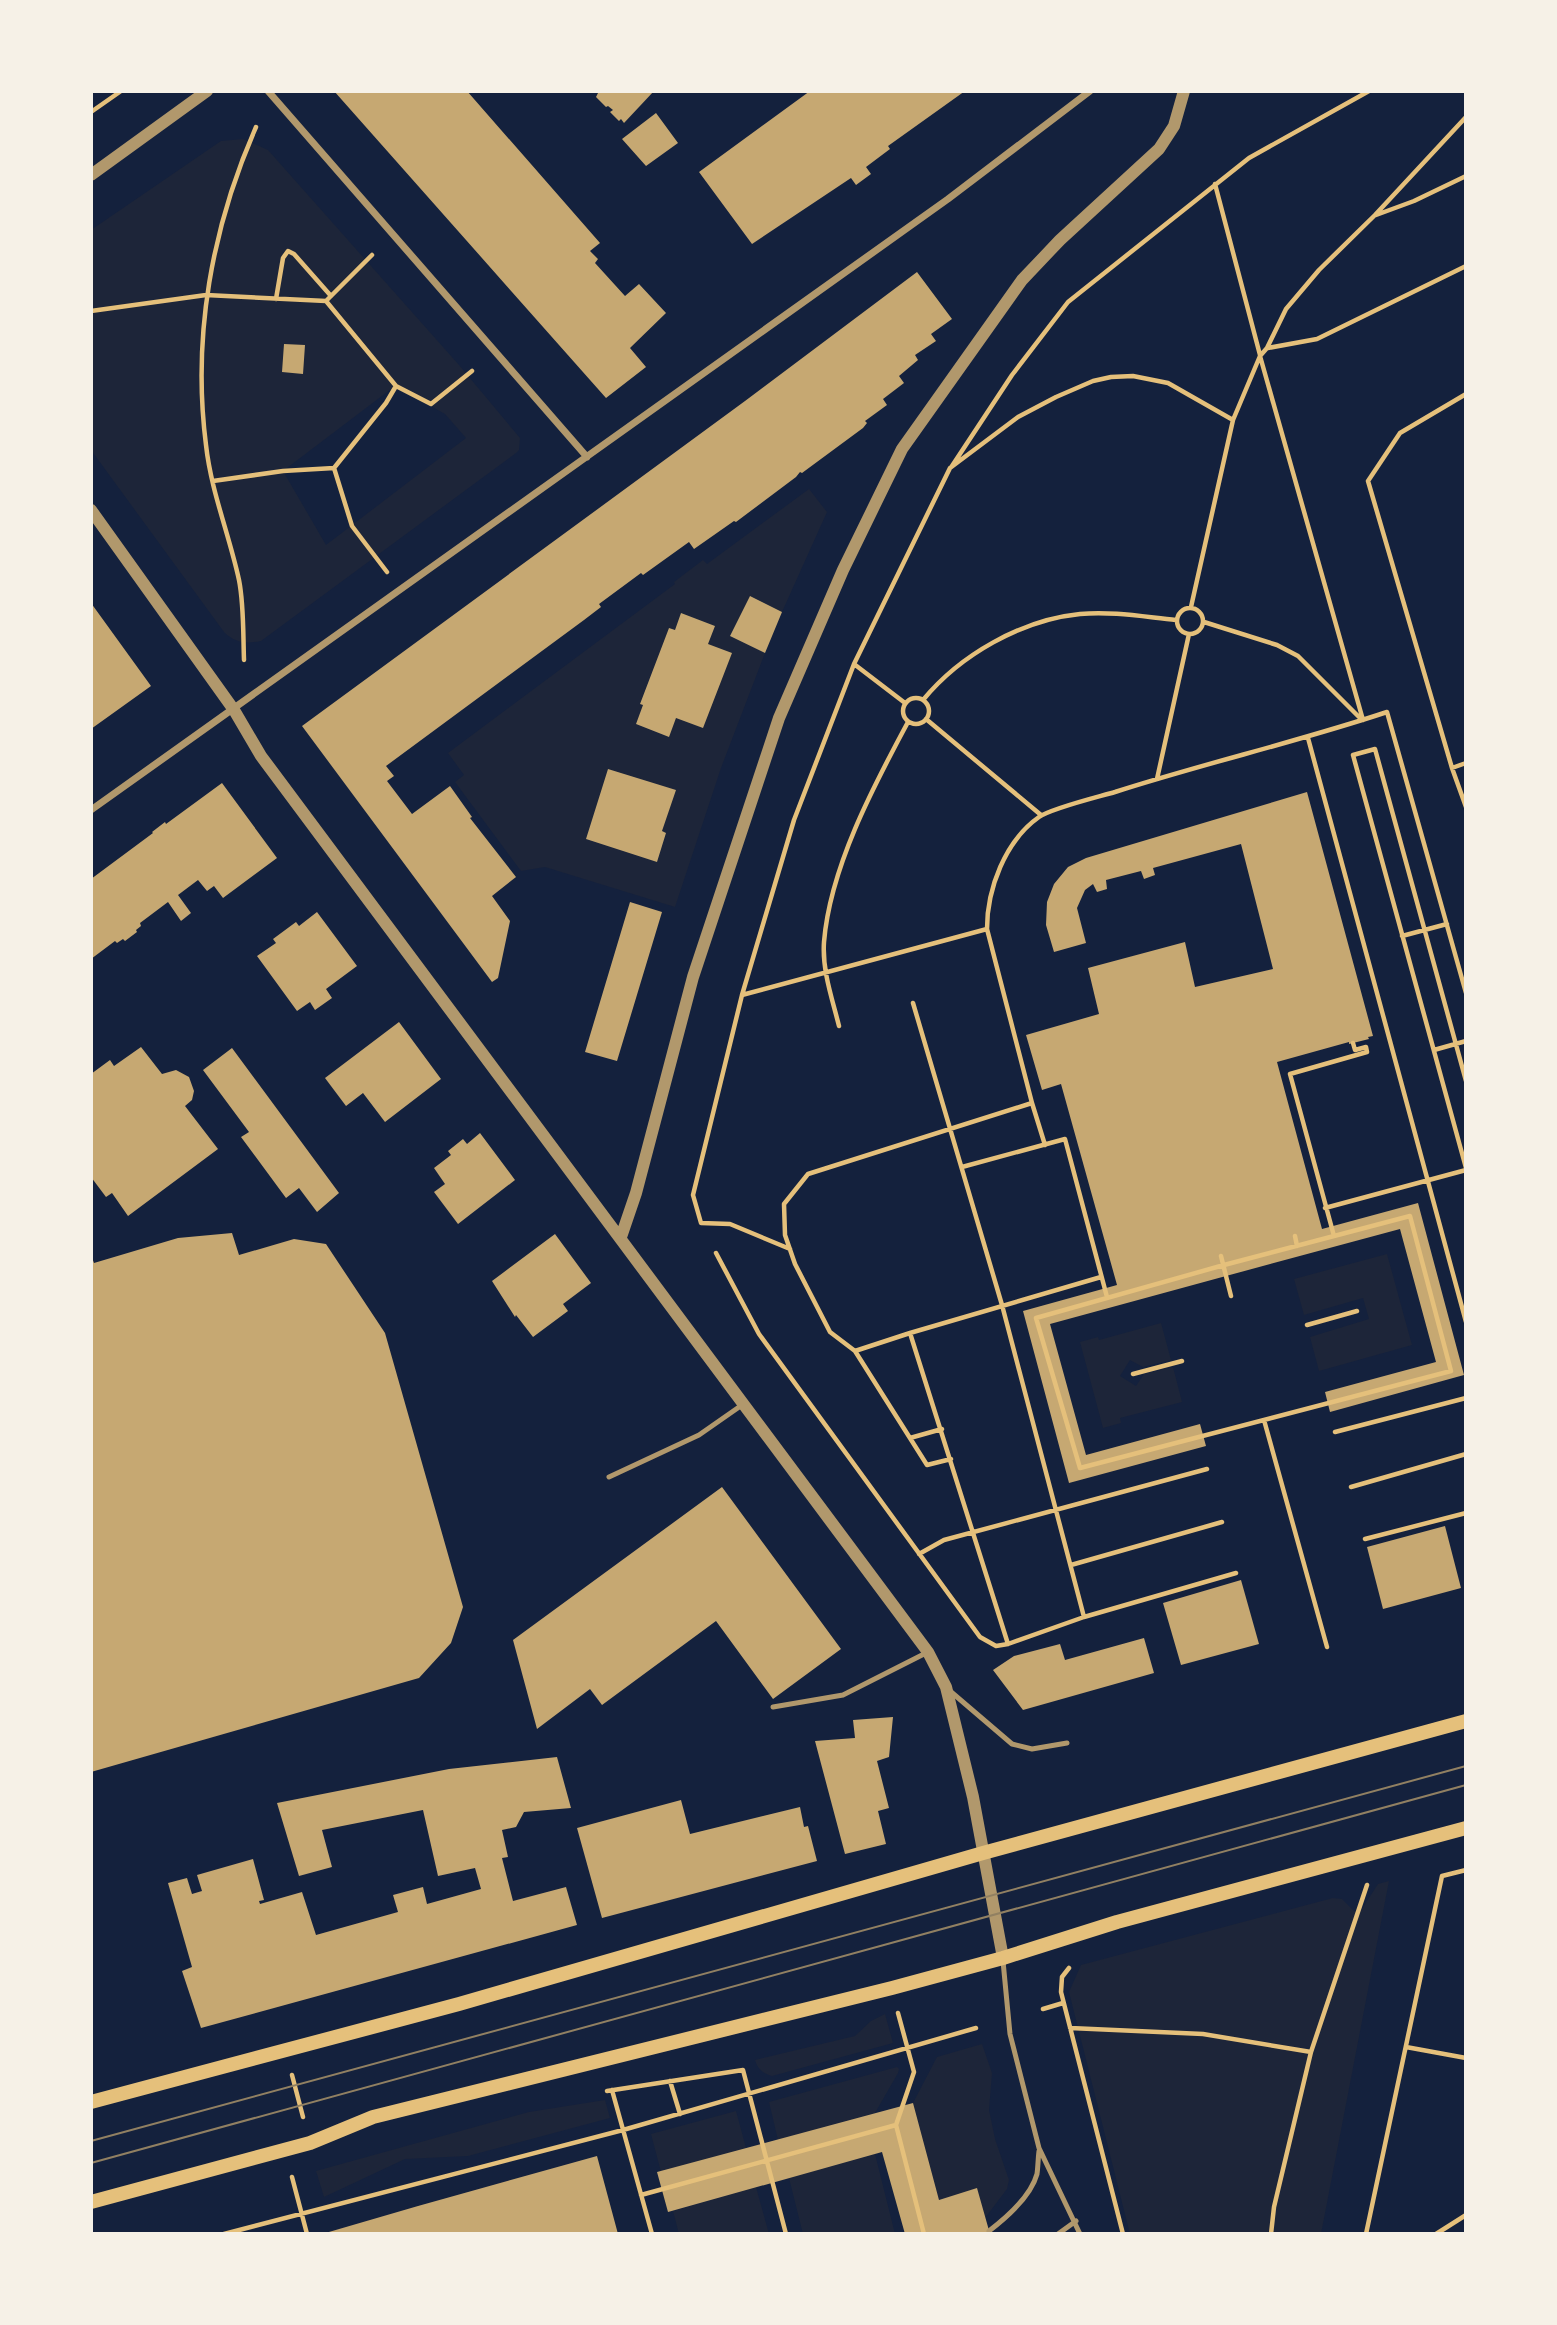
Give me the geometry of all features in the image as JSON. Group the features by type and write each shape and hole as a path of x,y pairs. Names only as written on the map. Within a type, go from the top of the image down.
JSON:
{"main road":[{"path":"91,2102 459,2004 983,1853 1466,1721"},
{"path":"91,2202 310,2143 373,2117 891,1988 1003,1958 1117,1922 1466,1828"}],"street":[{"path":"91,174 208,91"},
{"path":"268,91 587,457"},
{"path":"91,810 948,199 1090,91"},
{"path":"621,1237 636,1193 694,978 779,718 843,570 896,461 923,416 1022,280 1053,247 1158,149 1174,126 1184,91"},
{"path":"91,510 234,710 261,755 928,1652 946,1688 974,1797 1003,1958"}],"lane":[{"path":"609,1477 699,1435 744,1403"},
{"path":"773,1707 842,1695 928,1652"},
{"path":"946,1688 1012,1744 1032,1749 1066,1743"},
{"path":"1003,1958 1010,2034 1040,2148 1076,2221 1078,2234"},
{"path":"989,2231 1000,2223 1032,2185 1040,2148"},
{"path":"1058,2234 1076,2221"}],"path":[{"path":"91,112 121,91"},
{"path":"790,1249 730,1224 701,1223 693,1195 742,995 794,820 854,664 950,468 1012,375 1069,302 1260,151 1369,91"},
{"path":"1191,607 1233,420 1260,356 1268,348 1286,309 1319,270 1375,215 1466,117"},
{"path":"244,660 240,582 206,445 201,348 206,295 219,233 242,160 256,127"},
{"path":"1375,215 1414,201 1466,176"},
{"path":"1215,184 1260,356 1363,720"},
{"path":"276,299 283,258 288,251 294,254 331,296"},
{"path":"91,311 206,295 326,301 372,255"},
{"path":"1268,348 1317,339 1466,266"},
{"path":"326,301 396,386 431,404 472,371"},
{"path":"950,468 1017,417 1081,386 1111,377 1133,376 1168,383 1233,420"},
{"path":"213,481 283,471 334,468 386,403 396,386"},
{"path":"1466,394 1400,433 1368,481 1452,768 1466,807"},
{"path":"334,468 352,526 401,590"},
{"path":"1191,607 1198,610 1204,622 1196,634 1189,634 1182,632 1177,620 1179,613 1191,607"},
{"path":"923,700 937,683 976,654 1026,628 1051,620 1078,614 1106,613 1177,620"},
{"path":"1204,622 1277,645 1298,656 1363,720"},
{"path":"1157,779 1189,634"},
{"path":"854,664 905,704"},
{"path":"917,697 923,700 928,705 926,719 914,724 908,722 902,710 905,704 917,697"},
{"path":"1045,1145 987,929 987,909 993,884 1020,834 1041,816 1157,779 1308,738 1387,712 1466,993"},
{"path":"926,719 1041,816"},
{"path":"839,1026 826,972 824,943 831,899 867,797 908,722"},
{"path":"1308,738 1466,1322"},
{"path":"1325,1208 1466,1169 1353,755 1375,749 1466,1081"},
{"path":"1452,768 1466,763"},
{"path":"1402,936 1447,924"},
{"path":"742,995 987,929"},
{"path":"913,1003 1002,1305 1084,1617"},
{"path":"1434,1050 1466,1041"},
{"path":"1334,1236 1290,1074 1367,1052 1366,1047 1355,1050 1353,1043"},
{"path":"951,1459 928,1465 855,1351 830,1332 790,1249 785,1235 784,1204 808,1174 1032,1103"},
{"path":"962,1167 1065,1139 1107,1297"},
{"path":"1410,1216 1451,1371 1080,1468 1036,1318 1334,1236 1410,1216"},
{"path":"1295,1236 1297,1246"},
{"path":"716,1253 759,1334 980,1637 996,1646 1008,1644 1084,1617 1236,1573"},
{"path":"1221,1256 1231,1296"},
{"path":"855,1351 1101,1277"},
{"path":"1307,1325 1357,1311"},
{"path":"910,1333 975,1531 1008,1644"},
{"path":"1133,1374 1182,1361"},
{"path":"1335,1432 1466,1398"},
{"path":"1264,1420 1327,1647"},
{"path":"910,1438 942,1429"},
{"path":"1351,1487 1466,1454"},
{"path":"919,1554 944,1540 1207,1469"},
{"path":"1365,1539 1466,1513"},
{"path":"1070,1565 1222,1522"},
{"path":"1366,2234 1442,1876 1466,1870"},
{"path":"1270,2234 1311,2052 1368,1880"},
{"path":"1076,1963 1062,1977 1060,1984 1063,2003 1123,2234"},
{"path":"1043,2009 1063,2003"},
{"path":"898,2012 914,2072 896,2125 924,2234"},
{"path":"224,2234 623,2130 908,2050 976,2028"},
{"path":"1070,2028 1203,2034 1311,2052"},
{"path":"1406,2048 1466,2058"},
{"path":"598,2093 743,2070 786,2234"},
{"path":"292,2074 304,2119"},
{"path":"670,2081 680,2114"},
{"path":"612,2090 652,2234"},
{"path":"641,2195 896,2125"},
{"path":"290,2170 307,2234"},
{"path":"1436,2234 1466,2214"}],"shaded area":[{"path":"243,139 268,150 459,365 520,438 519,450 516,453 261,641 250,642 241,642 224,632 91,450 91,230 221,141","holes":["395,386 445,414 466,438 326,545 283,471"]},
{"path":"809,489 827,512 782,612 750,596 730,635 765,653 721,768 675,907 545,867 521,871 455,782 464,775 448,753 675,584 674,582 703,560 707,564","holes":["681,613 715,626 668,737 636,724 643,705 640,703 669,629 675,630","608,769 675,790 662,831 666,834 657,862 586,839"]},
{"path":"1387,1254 1412,1345 1319,1371 1310,1337 1369,1319 1363,1298 1304,1315 1294,1279"},
{"path":"1161,1323 1171,1360 1143,1367 1130,1360 1120,1376 1136,1386 1144,1374 1173,1367 1182,1402 1120,1418 1121,1423 1103,1428 1080,1342 1098,1337 1099,1340"},
{"path":"1389,1881 1321,2234 1130,2234 1069,1992 1081,1965 1333,1898 1342,1899 1354,1911 1360,1912 1378,1884"},
{"path":"885,2014 893,2043 772,2076 761,2071 756,2063 755,2060 855,2036 871,2021"},
{"path":"982,2044 992,2073 989,2110 995,2139 1009,2180 1007,2189 985,2218 977,2189 939,2200 913,2103 937,2057"},
{"path":"897,2067 898,2073 875,2113 778,2140 769,2102"},
{"path":"605,2100 610,2118 468,2156 405,2159 324,2197 316,2171 529,2112"},
{"path":"736,2111 746,2148 661,2172 651,2134"},
{"path":"875,2154 895,2234 803,2234 789,2178"},
{"path":"756,2187 769,2234 679,2234 673,2211"}],"building":[{"path":"334,91 467,91 600,243 590,251 598,259 595,263 625,296 639,284 666,313 630,348 646,367 606,398"},
{"path":"599,91 654,91 624,123 596,97"},
{"path":"810,91 965,91 888,146 890,149 866,167 871,174 856,185 851,178 752,244 699,172"},
{"path":"656,113 678,143 646,166 622,139"},
{"path":"917,272 952,319 931,334 936,341 915,355 918,360 899,376 904,383 883,399 887,405 865,421 867,423 863,428 800,472 736,522 694,549 689,542 643,575 641,573 599,604 601,607 584,620 386,766 394,776 387,781 412,814 450,786 472,817 470,818 516,877 492,896 510,921 498,978 492,982 302,726"},
{"path":"284,344 305,345 303,374 282,372"},
{"path":"750,596 782,612 765,653 730,636"},
{"path":"91,603 151,686 91,729"},
{"path":"681,613 715,626 708,644 732,653 703,728 676,718 669,737 636,724 643,705 640,704 669,628 675,630"},
{"path":"608,769 676,790 662,831 666,833 657,862 586,839"},
{"path":"222,783 277,858 223,898 214,886 207,891 198,880 178,895 191,913 181,921 168,902 140,923 137,932 125,941 115,941 91,959 91,879 165,822 166,824"},
{"path":"1307,792 1373,1036 1277,1062 1322,1229 1418,1203 1464,1375 1330,1412 1325,1392 1436,1362 1400,1229 1050,1324 1086,1455 1200,1424 1206,1446 1069,1483 1023,1311 1117,1285 1061,1084 1042,1090 1026,1035 1099,1014 1088,968 1185,942 1195,987 1273,969 1241,844 1153,868 1155,875 1144,879 1141,871 1106,880 1107,889 1097,892 1093,884 1085,890 1077,908 1086,943 1054,952 1046,925 1047,902 1054,884 1068,867 1086,858"},
{"path":"630,902 662,912 617,1061 585,1052"},
{"path":"317,912 357,966 326,989 332,998 315,1010 310,1002 297,1011 257,956 276,943 273,939 296,922 299,926"},
{"path":"399,1022 441,1079 385,1122 363,1093 346,1106 325,1078"},
{"path":"141,1047 162,1074 176,1070 189,1077 194,1091 192,1100 185,1106 218,1149 128,1216 112,1193 106,1197 91,1177 91,1074 110,1060 114,1066"},
{"path":"232,1048 339,1193 317,1212 299,1188 286,1198 241,1137 249,1132 203,1070"},
{"path":"480,1133 515,1180 458,1224 434,1192 445,1184 434,1168 451,1155 448,1151 463,1139 467,1144"},
{"path":"232,1233 239,1255 294,1239 326,1244 385,1333 463,1607 451,1643 419,1678 91,1772 91,1255 94,1263 178,1238"},
{"path":"555,1234 591,1283 563,1304 568,1311 533,1337 516,1315 515,1317 492,1281"},
{"path":"722,1487 841,1649 773,1699 716,1621 602,1705 590,1689 537,1729 513,1640"},
{"path":"1445,1526 1461,1588 1383,1609 1367,1547"},
{"path":"1241,1580 1259,1644 1181,1665 1163,1603"},
{"path":"1144,1638 1154,1673 1023,1710 993,1670 1014,1656 1060,1644 1065,1660"},
{"path":"893,1717 889,1757 877,1761 889,1808 878,1811 886,1844 845,1854 815,1741 855,1738 853,1720"},
{"path":"557,1757 571,1808 524,1812 516,1827 502,1830 508,1857 502,1858 513,1901 566,1887 577,1925 201,2028 182,1971 192,1967 168,1883 187,1878 192,1894 202,1891 197,1875 253,1859 264,1900 259,1901 260,1904 302,1892 316,1935 398,1912 393,1895 423,1887 427,1904 481,1889 475,1868 438,1876 423,1810 322,1830 332,1867 299,1876 277,1803 449,1769"},
{"path":"681,1800 690,1834 800,1807 804,1827 808,1826 817,1861 602,1918 577,1828"},
{"path":"913,2103 939,2200 977,2188 990,2234 905,2234 882,2152 668,2212 657,2172"},
{"path":"597,2156 618,2234 322,2234 418,2206"}],"tram line":[{"path":"91,2141 1466,1766"},
{"path":"91,2163 1466,1785"}]}
